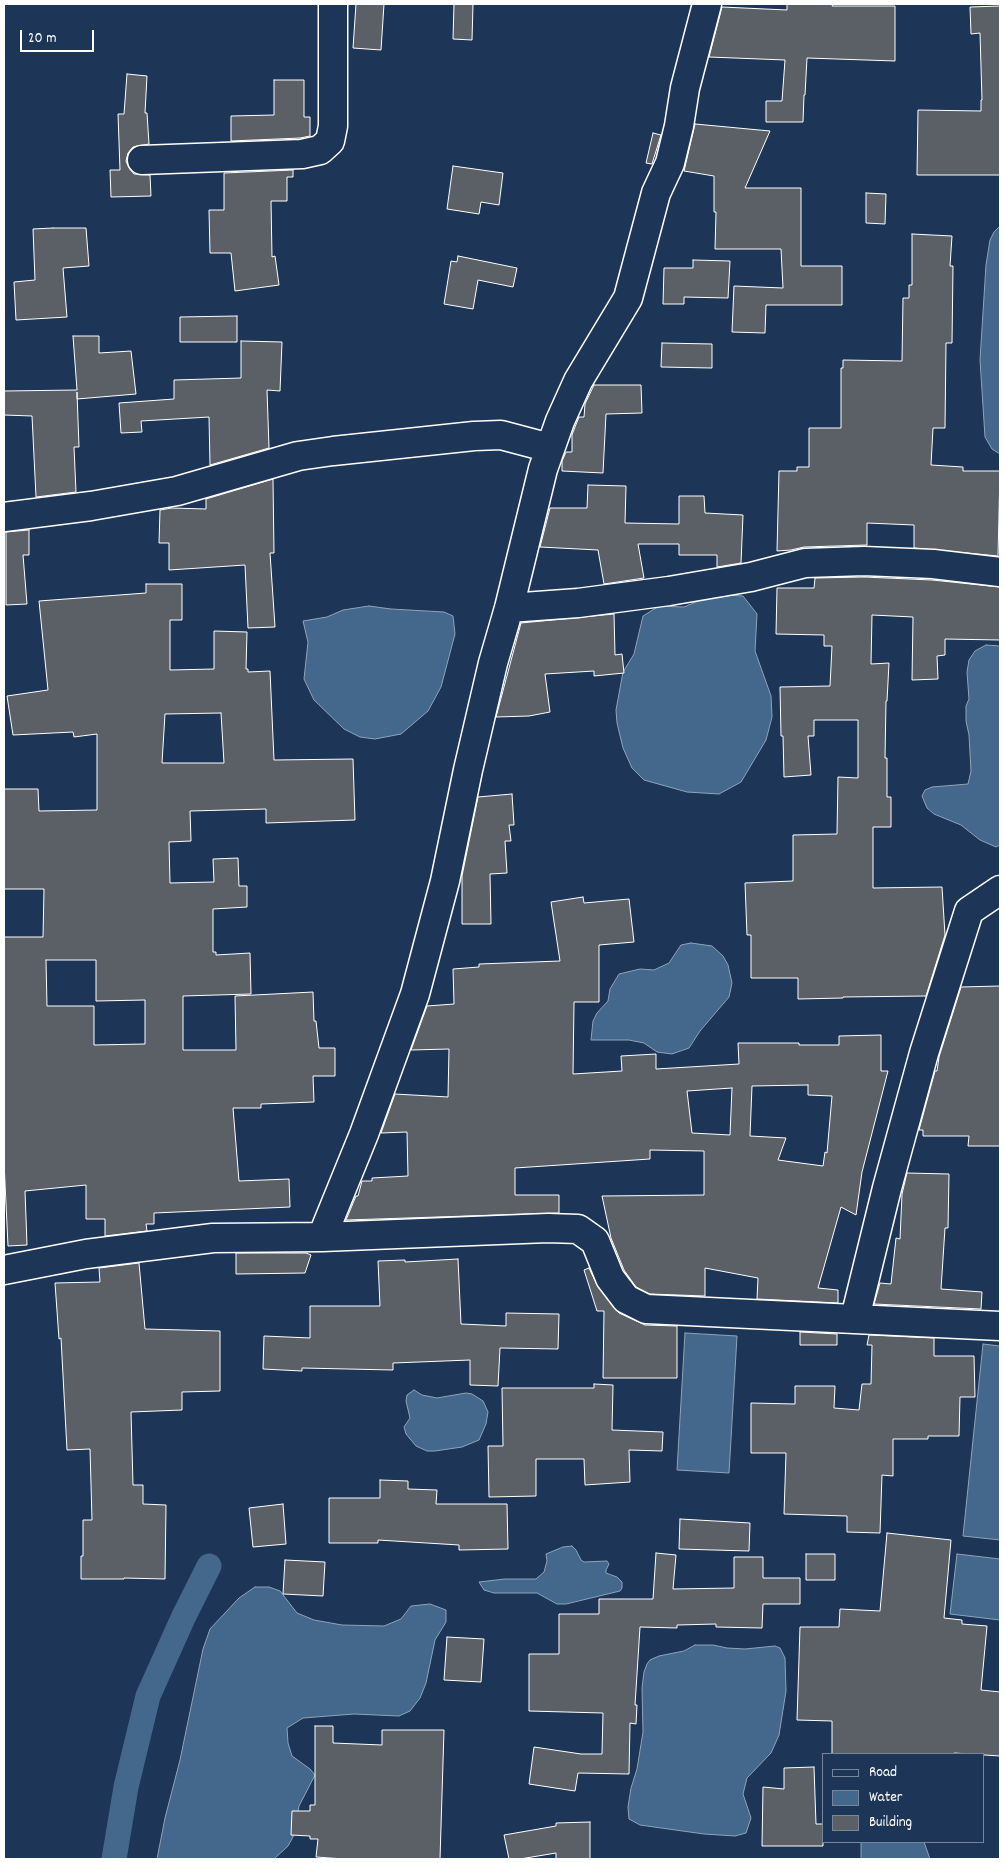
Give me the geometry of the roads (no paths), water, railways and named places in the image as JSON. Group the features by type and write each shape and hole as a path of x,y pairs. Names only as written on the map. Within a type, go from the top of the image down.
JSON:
{"street":[{"path":"142,160 302,154 320,150 330,141 333,126 333,4"},
{"path":"322,1236 364,1134 415,994 445,881 493,663 550,448 578,381 628,298 656,193 670,163 679,126 685,88 706,4"},
{"path":"4,516 90,506 178,491 298,456 333,451 501,434 550,448"},
{"path":"509,608 578,603 669,591 751,577 805,563 864,561 933,564 1000,572"},
{"path":"855,1318 887,1188 924,1053 970,911 1000,890"},
{"path":"4,1270 86,1254 212,1238 322,1236 450,1230 578,1229 595,1240 610,1278 626,1299 646,1309 1000,1326"}],"water":[{"path":"1000,226 1000,454 992,449 985,437 980,360 986,265 990,240"},
{"path":"727,595 743,596 757,614 755,651 771,696 772,717 766,740 741,782 719,794 687,792 644,780 632,768 623,748 616,710 623,672 634,654 643,616 659,606 684,607 703,599"},
{"path":"369,606 444,612 453,616 455,634 441,687 428,711 401,734 375,739 360,737 344,729 314,700 304,679 308,642 303,621 327,617 343,610"},
{"path":"986,645 1000,646 1000,845 996,847 980,840 961,825 934,814 927,808 922,796 925,790 932,787 968,784 971,771 969,735 966,721 966,706 969,699 967,672 969,660 975,651"},
{"path":"691,943 712,946 723,956 728,965 732,983 729,997 700,1031 689,1048 672,1054 657,1052 644,1043 629,1040 591,1040 593,1021 597,1013 608,1001 610,989 619,974 640,969 654,970 669,963 681,945"},
{"path":"685,1333 737,1336 729,1473 677,1470"},
{"path":"983,1344 1000,1346 1000,1540 963,1536"},
{"path":"414,1390 422,1395 437,1398 466,1393 472,1394 483,1401 488,1412 486,1424 479,1440 462,1447 435,1451 427,1451 416,1446 406,1434 404,1427 410,1418 406,1401 407,1395"},
{"path":"572,1546 584,1562 607,1561 609,1564 606,1573 617,1577 622,1582 620,1591 566,1604 557,1604 537,1593 494,1593 484,1590 479,1582 505,1579 536,1579 544,1572 547,1561 546,1554 563,1547"},
{"path":"957,1554 1000,1559 1000,1620 950,1614"},
{"path":"255,1587 269,1587 280,1591 297,1613 314,1620 342,1625 384,1626 401,1619 411,1606 430,1604 446,1610 446,1622 435,1640 426,1683 420,1698 410,1711 399,1716 354,1714 303,1718 287,1728 288,1743 292,1756 315,1775 299,1806 293,1837 288,1846 274,1859 157,1859 203,1649 210,1629 239,1598"},
{"path":"695,1645 745,1649 775,1646 780,1648 785,1658 786,1691 779,1735 771,1753 747,1778 743,1794 751,1818 746,1833 735,1836 704,1834 640,1825 629,1819 628,1807 631,1788 637,1769 643,1732 642,1688 647,1664 650,1660 659,1656 684,1651"},
{"path":"861,1843 924,1843 930,1859 861,1859"}],"waterway":[{"path":"114,1859 126,1787 148,1696 209,1566"}]}
